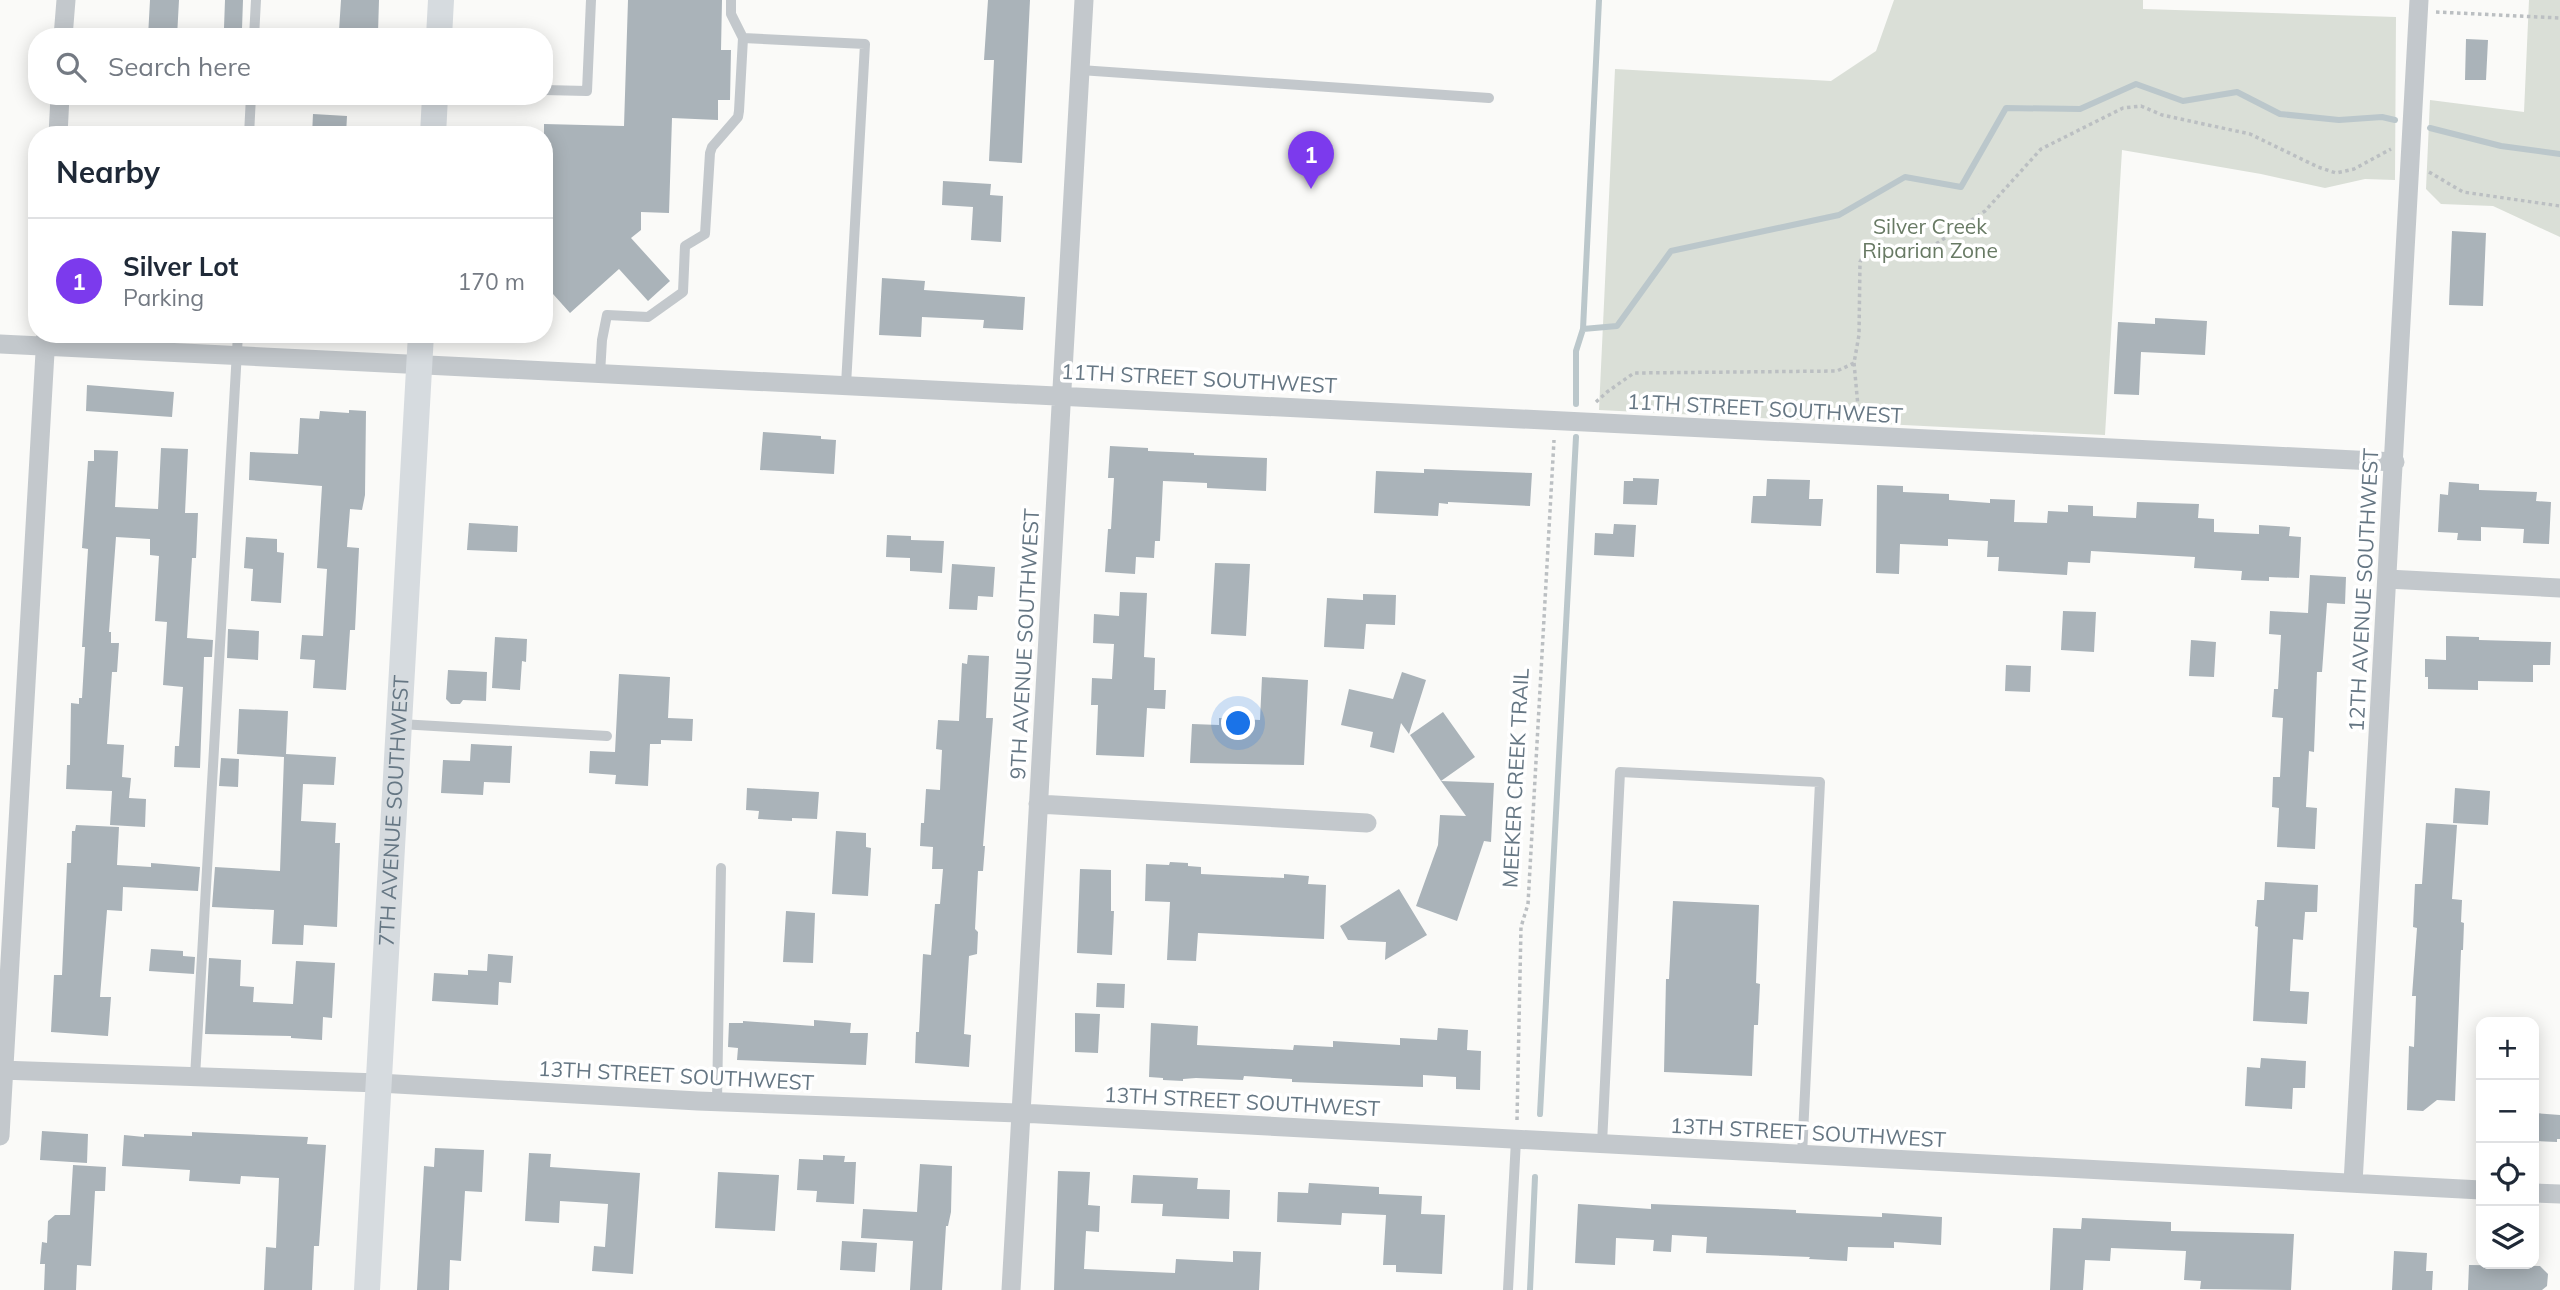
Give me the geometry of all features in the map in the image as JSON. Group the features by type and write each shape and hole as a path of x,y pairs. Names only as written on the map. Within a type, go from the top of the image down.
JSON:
{"street":[{"path":"64,28 66,0"},
{"path":"439,28 441,0"},
{"name":"9TH AVENUE SOUTHWEST","path":"1011,1290 1084,0"},
{"name":"12TH AVENUE SOUTHWEST","path":"2354,1183 2387,579 2423,6"},
{"path":"58,126 60,105"},
{"path":"433,126 435,105"},
{"name":"11TH STREET SOUTHWEST","path":"0,344 28,342"},
{"path":"0,1136 46,343"},
{"name":"11TH STREET SOUTHWEST","path":"82,343 237,356 420,366 1062,394 2395,462"},
{"name":"7TH AVENUE SOUTHWEST","path":"367,1290 421,343"},
{"path":"2387,579 2560,588"},
{"path":"1038,804 1367,823"},
{"name":"13TH STREET SOUTHWEST","path":"2,1070 379,1083 717,1102 1516,1133 1602,1144 2476,1190"},
{"path":"2539,1193 2560,1194"}],"lane":[{"path":"254,28 256,0"},
{"path":"553,90 587,91 591,0"},
{"path":"600,374 607,315 648,317 683,292 685,246 705,234 712,147 738,117 743,38 731,14 731,0"},
{"path":"743,38 865,44 845,385"},
{"path":"1080,70 1489,98"},
{"path":"249,126 251,105"},
{"path":"195,1077 238,343"},
{"path":"399,724 607,736"},
{"path":"1602,1144 1620,772 1820,782 1802,1155"},
{"path":"717,1102 721,868"},
{"path":"1508,1290 1516,1133"}],"path":[{"path":"2423,6 2560,18"},
{"path":"1859,436 1854,363 1859,335 1860,262 1864,254 1874,247 1925,247 1936,244 1985,211 2041,149 2123,108 2141,106 2162,115 2250,134 2336,173 2354,169 2393,148"},
{"path":"2422,168 2463,192 2560,206"},
{"path":"1590,409 1607,392 1634,373 1838,371 1854,363"},
{"name":"MEEKER CREEK TRAIL","path":"1516,1133 1521,927 1528,904 1555,431"}],"green space":[{"name":"Silver Creek Riparian Zone","path":"1894,0 2143,0 2143,9 2396,17 2395,180 2365,179 2325,188 2122,150 2105,435 1599,410 1615,69 1831,81 1876,51"},
{"path":"2529,0 2560,0 2560,237 2493,206 2441,204 2426,189 2430,100 2524,112"}],"building":[{"path":"150,0 179,0 177,28 148,28"},
{"path":"225,0 243,0 242,28 224,28"},
{"path":"341,0 379,0 378,28 339,28"},
{"path":"628,0 722,0 721,50 731,50 730,100 718,100 718,120 672,118 669,213 641,212 641,230 631,238 670,281 648,301 619,269 570,313 553,294 553,126 544,124 624,126"},
{"path":"988,0 1030,0 1022,163 989,161 994,60 984,60"},
{"path":"2466,39 2488,40 2486,80 2465,80"},
{"path":"313,114 347,116 346,126 312,126"},
{"path":"943,181 991,184 990,195 1003,196 1001,242 971,240 973,207 942,205"},
{"path":"2452,231 2486,233 2483,306 2449,305"},
{"path":"882,278 925,281 924,290 1025,297 1023,330 983,328 984,320 922,317 921,337 879,335"},
{"path":"2155,318 2207,321 2205,355 2141,352 2139,395 2114,394 2118,322 2155,324"},
{"path":"87,385 174,392 172,417 86,411"},
{"path":"349,410 366,411 365,495 362,510 350,509 347,547 359,548 355,630 350,630 346,690 313,688 315,660 300,659 302,635 323,636 327,569 317,568 322,486 249,480 250,452 298,454 300,418 319,419 320,411 349,413"},
{"path":"763,432 821,436 821,439 836,440 834,474 760,470"},
{"path":"1110,446 1194,455 1267,458 1266,491 1207,488 1207,483 1163,481 1160,541 1155,541 1154,558 1136,557 1135,574 1105,572 1114,478 1108,478"},
{"path":"161,448 188,449 185,513 198,513 187,638 213,640 212,657 204,657 200,768 174,767 175,746 179,746 183,687 163,685 167,622 155,621 159,556 150,555 150,539 116,537 109,632 111,643 119,643 117,672 112,672 107,744 124,745 122,777 131,778 129,798 146,799 145,827 110,825 112,791 66,789 67,765 70,765 71,703 79,704 79,698 82,698 88,549 82,548 88,461 94,461 94,450 118,451 115,507 158,509"},
{"path":"1424,469 1532,473 1530,506 1448,502 1439,503 1438,516 1374,513 1376,471 1424,473"},
{"path":"1633,478 1659,479 1657,505 1623,504 1624,481 1633,481"},
{"path":"1767,479 1810,480 1809,499 1823,499 1821,526 1751,523 1753,496 1766,496"},
{"path":"2449,482 2479,484 2479,490 2537,492 2536,501 2551,502 2549,544 2523,543 2524,529 2481,527 2481,541 2457,540 2458,533 2438,532 2440,494 2448,495"},
{"path":"1877,485 1903,486 1903,492 1949,494 1949,500 1990,503 1990,499 2015,500 2014,522 2047,523 2048,511 2068,512 2068,505 2093,506 2093,516 2136,518 2137,502 2199,504 2198,518 2214,519 2214,532 2259,534 2259,525 2290,527 2289,536 2301,537 2299,578 2241,580 2242,571 2194,568 2195,557 2091,551 2090,563 2068,562 2067,575 1998,571 1999,557 1987,557 1988,541 1948,539 1948,546 1900,544 1899,574 1876,573"},
{"path":"469,523 518,526 517,552 467,550"},
{"path":"1614,524 1636,525 1634,557 1594,555 1595,533 1613,534"},
{"path":"887,535 911,536 911,540 944,541 942,573 910,571 910,558 886,557"},
{"path":"246,537 277,539 277,552 284,553 281,603 251,601 253,569 244,568"},
{"path":"1215,563 1250,564 1246,636 1211,634"},
{"path":"952,564 995,567 993,597 978,596 977,610 949,609"},
{"path":"2310,575 2346,577 2345,604 2327,603 2322,672 2317,672 2314,752 2309,751 2306,807 2317,808 2315,849 2277,847 2279,808 2272,807 2273,777 2280,777 2283,718 2272,717 2274,689 2278,689 2281,635 2269,634 2270,611 2308,613"},
{"path":"1120,592 1147,593 1144,657 1155,658 1154,690 1166,690 1165,709 1147,708 1144,757 1096,755 1098,705 1091,705 1092,678 1112,679 1114,644 1093,643 1094,614 1119,616"},
{"path":"1363,594 1396,595 1395,625 1366,624 1364,649 1324,647 1327,598 1363,600"},
{"path":"2063,611 2096,612 2094,652 2061,650"},
{"path":"228,629 259,631 258,660 227,658"},
{"path":"2446,636 2479,637 2479,640 2551,642 2550,665 2533,665 2533,682 2478,681 2478,690 2428,689 2425,659 2446,660"},
{"path":"495,637 527,639 526,662 522,661 520,690 492,688"},
{"path":"2191,640 2216,642 2214,677 2189,676"},
{"path":"968,655 989,656 986,718 993,718 983,871 978,871 975,929 978,932 977,954 969,956 964,1034 971,1035 969,1067 915,1063 923,954 931,955 935,904 940,904 943,869 932,869 933,847 920,846 921,823 924,823 926,789 940,790 942,750 936,749 938,720 959,721 962,663 967,664"},
{"path":"2006,665 2031,666 2030,692 2005,691"},
{"path":"448,670 487,672 486,701 463,700 460,704 451,704 446,699"},
{"path":"1402,672 1426,680 1409,734 1401,723 1394,753 1370,747 1373,732 1341,725 1349,689 1393,699"},
{"path":"619,674 670,677 668,718 693,719 692,741 661,740 661,744 650,744 648,786 615,784 616,775 589,773 590,751 615,752"},
{"path":"1262,677 1308,680 1304,765 1190,763 1192,724 1219,725 1219,718 1260,720"},
{"path":"239,709 288,711 286,754 336,757 334,785 303,784 301,821 336,823 335,843 340,843 337,927 304,925 303,945 272,944 274,910 212,907 215,867 280,871 284,757 237,754"},
{"path":"1443,712 1475,757 1441,781 1410,735"},
{"path":"471,744 512,746 510,783 484,782 483,795 441,793 443,760 470,761"},
{"path":"221,758 239,759 238,787 219,786"},
{"path":"1441,781 1494,783 1491,842 1484,841 1457,921 1416,906 1438,845 1440,815 1466,816"},
{"path":"747,788 819,792 817,819 758,819 759,811 746,810"},
{"path":"2455,788 2490,791 2488,825 2453,823"},
{"path":"2426,823 2457,825 2452,899 2462,900 2461,922 2464,923 2455,1101 2437,1100 2423,1111 2407,1110 2409,1046 2414,1047 2416,996 2412,996 2417,928 2413,927 2415,884 2422,884"},
{"path":"76,825 119,827 117,865 151,867 151,863 200,867 198,891 123,887 122,911 107,910 100,997 111,997 108,1036 51,1032 54,975 62,975 67,863 71,863 72,831 75,831"},
{"path":"836,831 866,833 866,847 871,848 868,896 832,894"},
{"path":"1170,862 1201,867 1201,874 1284,878 1284,874 1309,876 1308,884 1326,885 1324,939 1198,933 1196,961 1167,960 1170,902 1145,901 1146,864 1169,865"},
{"path":"1080,869 1111,870 1111,911 1114,911 1112,955 1077,953"},
{"path":"2265,882 2318,885 2317,912 2305,912 2303,940 2293,939 2290,991 2309,992 2307,1024 2253,1021 2257,900 2264,900"},
{"path":"1399,889 1427,935 1385,960 1386,942 1348,940 1340,926"},
{"path":"1673,901 1759,905 1756,983 1760,984 1758,1025 1754,1025 1752,1076 1664,1072 1666,979 1669,979"},
{"path":"786,911 815,913 813,963 783,962"},
{"path":"151,949 183,951 183,956 195,957 194,974 149,971"},
{"path":"488,954 513,956 511,983 499,982 498,1005 432,1001 434,973 468,975 468,970 487,971"},
{"path":"209,958 241,960 240,986 254,987 253,1002 293,1004 296,961 335,963 332,1018 323,1017 322,1040 291,1036 205,1034"},
{"path":"1097,983 1125,984 1124,1008 1096,1007"},
{"path":"1075,1013 1100,1014 1098,1053 1075,1052"},
{"path":"814,1020 851,1023 850,1033 868,1033 866,1065 737,1060 738,1048 728,1047 729,1023 743,1021 814,1026"},
{"path":"1151,1023 1198,1026 1197,1045 1293,1050 1294,1045 1333,1047 1333,1041 1400,1045 1400,1038 1437,1040 1438,1028 1468,1030 1467,1050 1481,1051 1480,1090 1456,1089 1456,1077 1423,1075 1423,1087 1292,1082 1292,1079 1244,1076 1243,1080 1163,1080 1149,1077"},
{"path":"2261,1058 2306,1061 2305,1088 2293,1088 2292,1109 2245,1106 2247,1067 2260,1068"},
{"path":"2539,1113 2560,1115 2560,1139 2557,1139 2557,1142 2539,1141"},
{"path":"42,1131 88,1134 87,1163 40,1160"},
{"path":"192,1132 308,1137 307,1144 326,1145 319,1246 314,1246 312,1290 264,1290 266,1247 276,1248 279,1178 241,1176 240,1184 189,1181 190,1170 122,1166 124,1135 192,1136"},
{"path":"435,1148 484,1150 482,1192 465,1191 461,1261 450,1260 449,1290 417,1290 424,1166 434,1167"},
{"path":"529,1153 551,1154 550,1167 640,1173 633,1274 592,1271 594,1246 605,1247 608,1204 560,1201 559,1223 525,1221"},
{"path":"823,1155 845,1156 844,1162 856,1162 854,1204 816,1202 817,1191 797,1190 799,1159 823,1160"},
{"path":"920,1164 952,1166 951,1212 946,1226 942,1290 910,1290 913,1241 861,1238 863,1209 917,1212"},
{"path":"73,1165 106,1167 105,1191 95,1191 91,1266 77,1265 76,1290 44,1290 45,1264 40,1264 42,1242 47,1243 48,1221 55,1215 70,1215"},
{"path":"1058,1171 1090,1172 1088,1205 1100,1206 1099,1232 1086,1231 1084,1269 1175,1273 1176,1259 1233,1262 1233,1251 1261,1252 1259,1290 1054,1290"},
{"path":"718,1172 779,1175 775,1231 715,1228"},
{"path":"1133,1175 1198,1178 1197,1189 1230,1190 1229,1219 1162,1216 1163,1204 1131,1203"},
{"path":"1309,1183 1379,1187 1379,1194 1422,1196 1421,1214 1445,1215 1442,1274 1396,1272 1396,1265 1383,1265 1386,1215 1342,1213 1341,1225 1277,1222 1278,1192 1308,1193"},
{"path":"1578,1204 1651,1209 1651,1204 1796,1210 1796,1213 1882,1217 1882,1213 1942,1217 1941,1245 1894,1242 1894,1248 1848,1247 1847,1261 1706,1253 1707,1237 1672,1235 1671,1252 1653,1251 1654,1240 1616,1238 1615,1265 1575,1263"},
{"path":"2082,1218 2171,1222 2171,1231 2294,1234 2291,1290 2200,1289 2201,1281 2184,1280 2186,1251 2111,1248 2110,1261 2085,1260 2083,1290 2050,1290 2053,1228 2081,1229"},
{"path":"842,1241 877,1243 875,1272 840,1270"},
{"path":"2394,1251 2427,1253 2426,1271 2433,1271 2432,1290 2392,1290"},
{"path":"2469,1265 2476,1265 2476,1269 2539,1269 2540,1266 2548,1274 2547,1286 2542,1290 2468,1290"}],"waterway":[{"path":"1583,329 1599,0"},
{"path":"1576,404 1576,351 1583,329 1617,326 1671,251 1839,215 1905,177 1961,187 2006,108 2080,109 2136,84 2183,101 2237,92 2280,114 2339,120 2382,117 2395,120"},
{"path":"2430,128 2501,146 2560,154"},
{"path":"1540,1114 1576,437"},
{"path":"1530,1290 1535,1177"}],"place":[{"name":"Silver Lot","path":"1311,189"}]}
